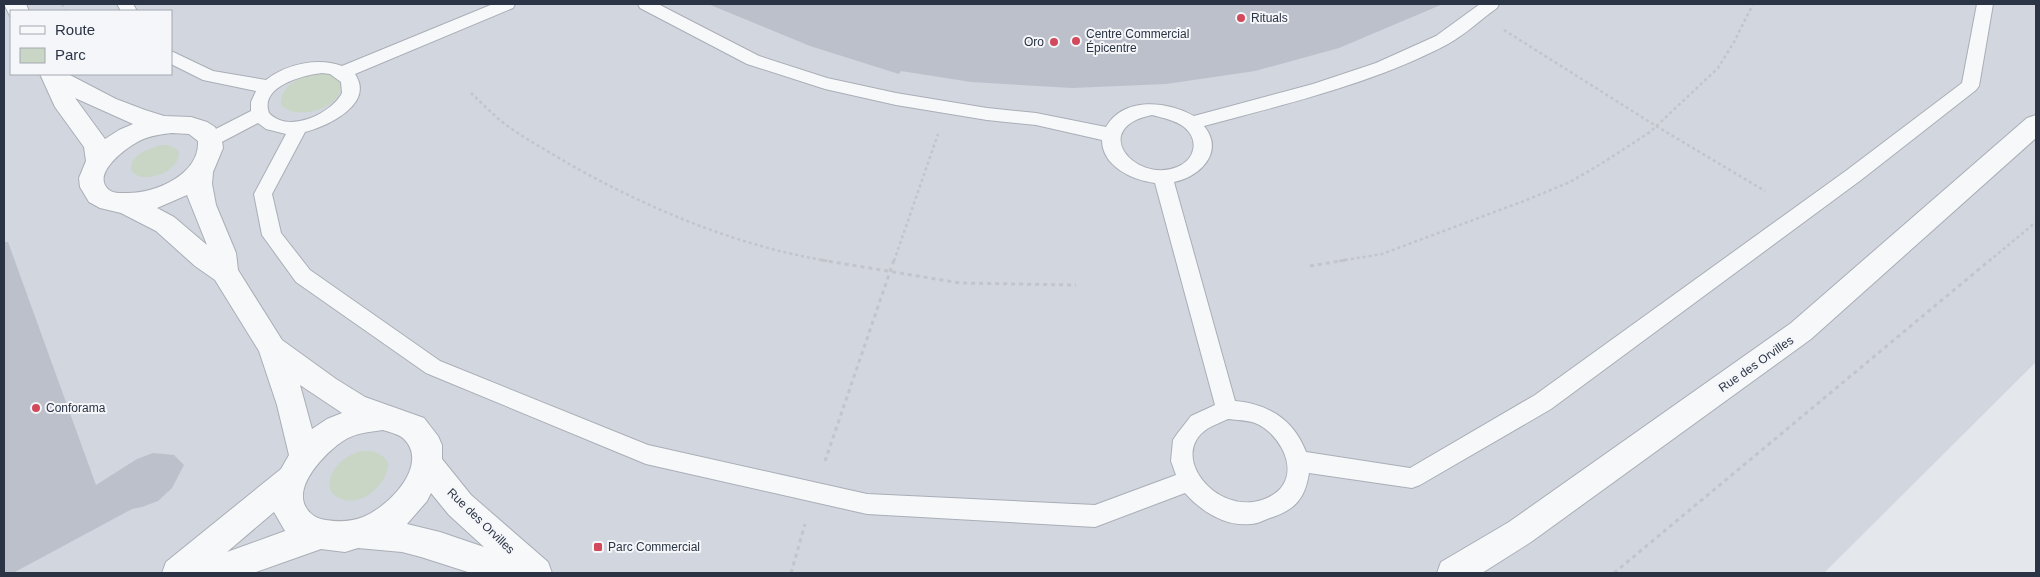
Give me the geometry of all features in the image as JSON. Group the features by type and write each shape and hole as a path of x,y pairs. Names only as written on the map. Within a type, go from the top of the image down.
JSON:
{"street":[{"path":"52,75 102,103 166,125"},
{"path":"52,75 64,101 96,146 98,161"},
{"path":"186,124 200,129 210,140 209,159 200,171 187,183 170,193 150,201 112,203 99,197 92,187 92,174 98,161 111,148 129,136 148,128 186,124"},
{"name":"Rue des Orvilles","path":"1453,573 1520,532 1801,331 2036,124"},
{"path":"200,171 199,196 221,248 225,272 272,348 292,405 302,450 298,467 287,494 289,508 295,520 305,530 319,536 336,538 354,535 374,528 395,516 411,501 423,483 429,466 428,450 423,437 413,427 400,420 374,416 342,398 272,348"},
{"path":"126,203 165,224 205,259 225,272"},
{"path":"178,573 298,467 318,442 349,424 383,417"},
{"name":"Rue des Orvilles","path":"429,466 460,505 536,573"},
{"name":"Rue des Orvilles","path":"354,535 380,534 406,537 515,573"},
{"path":"213,573 242,564 279,548 319,536"}],"lane":[{"path":"344,72 350,79 352,88 349,97 341,107 329,116 299,127 274,126 265,121 260,114 258,106 269,87 294,72 322,67 344,72 507,4"},
{"path":"646,4 753,60 824,83 951,108 1036,119 1111,135"},
{"path":"1299,461 1412,478 1543,402 1854,175 1970,86 1985,4"},
{"path":"1193,123 1274,101 1383,66 1444,39 1484,8"},
{"path":"172,58 209,76 269,87"},
{"path":"1152,109 1174,113 1193,123 1200,132 1204,142 1204,152 1198,162 1189,170 1177,174 1163,177 1142,173 1123,164 1115,156 1111,145 1111,135 1116,125 1125,117 1137,112 1152,109"},
{"path":"210,140 260,114"},
{"path":"299,127 263,194 272,235 303,276 433,367 638,450 867,504 914,507 1095,516 1188,481"},
{"path":"1163,177 1227,410"},
{"path":"1227,410 1246,411 1265,417 1281,429 1292,444 1299,461 1298,476 1293,491 1282,503 1268,511 1250,514 1232,512 1214,506 1199,495 1188,481 1182,465 1182,449 1186,435 1196,422 1210,414 1227,410"}],"path":[{"path":"1310,266 1382,254 1570,182 1604,162 1656,126 1718,68 1734,42 1753,4"},
{"path":"1484,8 1656,126 1765,191"},
{"path":"471,93 504,123 535,144 617,190 664,212 766,248 821,260 960,283 1076,285"},
{"path":"823,467 940,129"},
{"path":"1614,573 2036,222"},
{"path":"791,573 807,517"}],"shaded area":[{"path":"4,4 2036,4 2036,362 1824,573 4,573"}],"green space":[{"path":"326,73 340,79 341,89 337,97 330,104 310,112 289,110 281,105 285,90 296,80"},
{"path":"161,145 168,145 178,150 178,158 169,170 152,177 144,177 136,175 131,170 133,160 141,153"},
{"path":"362,451 376,453 388,462 384,479 378,487 363,498 346,500 337,497 330,488 333,472 344,459"}],"building":[{"name":"Centre Commercial Épicentre","path":"708,4 1443,4 1339,48 1255,71 1166,84 1072,88 971,82 901,71 899,74 810,46"},
{"name":"Conforama","path":"4,242 8,242 96,485 137,459 153,453 174,455 184,465 172,488 158,501 132,509 13,573 4,573"}],"place":[{"name":"Rituals","path":"1241,18"},
{"name":"Centre Commercial Épicentre","path":"1076,41"},
{"name":"Oro","path":"1054,42"},
{"name":"Conforama","path":"36,408"},
{"name":"Parc Commercial","path":"598,547"}]}
